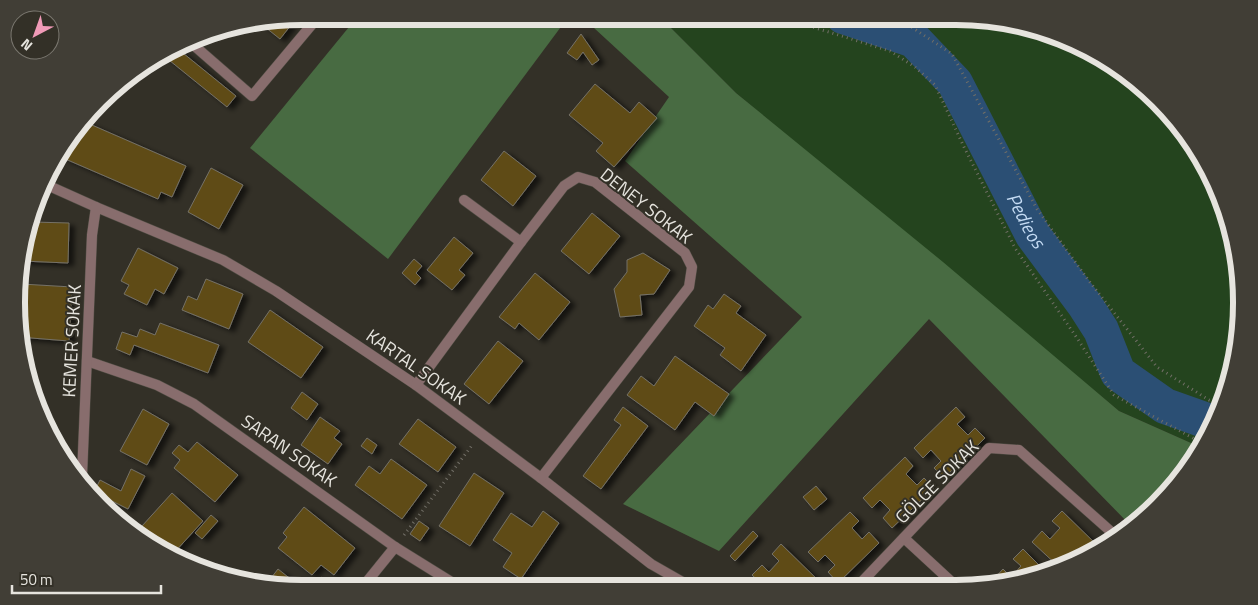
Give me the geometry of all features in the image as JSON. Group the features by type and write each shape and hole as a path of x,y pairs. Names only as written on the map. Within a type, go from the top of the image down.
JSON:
{"street":[{"path":"195,46 252,96 312,25"},
{"name":"DENEY SOKAK","path":"416,385 564,186 578,177 595,182 684,253 692,267 689,287 540,478"},
{"name":"KARTAL SOKAK","path":"51,187 223,260 276,291 416,385 651,564 678,580"},
{"path":"464,200 521,242"},
{"name":"KEMER SOKAK","path":"82,471 92,235 96,207"},
{"name":"SARAN SOKAK","path":"87,360 157,385 194,404 395,547 448,580"},
{"name":"GÖLGE SOKAK","path":"864,580 989,448 1019,450 1111,532"},
{"path":"904,538 950,580"},
{"path":"368,580 395,547"}],"path":[{"path":"807,25 890,50 915,67 935,85 1015,248 1114,396 1196,440"},
{"path":"908,25 952,54 1038,209 1090,281 1157,367 1215,402"},
{"path":"395,547 481,434"}],"green space":[{"path":"351,25 562,25 388,259 250,148"},
{"path":"591,25 668,25 736,93 943,262 1119,411 1194,444 1176,471 1152,499 1126,521 929,319 719,551 623,504 802,317 625,161 669,97"},
{"path":"668,25 956,25 992,27 1027,34 1062,46 1094,62 1124,82 1152,106 1186,148 1212,196 1228,248 1233,302 1228,357 1212,409 1194,444 1119,411 736,93"}],"building":[{"path":"290,26 280,39 265,27"},
{"path":"581,34 599,60 592,65 583,52 577,60 567,53"},
{"path":"183,53 236,96 227,107 169,60"},
{"path":"595,84 630,113 639,102 657,118 614,167 596,151 603,143 569,115"},
{"path":"90,124 186,166 172,197 161,192 158,199 65,159"},
{"path":"504,151 536,176 513,206 481,180"},
{"path":"211,168 243,185 219,229 188,212"},
{"path":"592,213 620,236 589,274 561,251"},
{"path":"37,222 69,223 68,263 28,261"},
{"path":"454,237 473,253 459,270 465,275 452,290 427,270"},
{"path":"138,248 178,268 164,294 155,289 147,305 124,294 129,285 121,281"},
{"path":"643,253 670,270 654,294 640,295 642,315 620,317 614,289 627,272 627,260"},
{"path":"414,259 422,266 416,273 421,278 415,285 402,273"},
{"path":"535,273 570,302 539,340 519,323 515,329 499,317"},
{"path":"206,279 243,294 229,329 182,310 188,296 197,300"},
{"path":"26,284 72,287 69,341 27,338"},
{"path":"724,294 741,306 736,313 766,335 741,371 720,355 725,348 694,326 708,305 713,309"},
{"path":"270,310 323,347 301,378 248,342"},
{"path":"160,323 219,345 208,373 134,345 130,355 116,349 122,332 137,337 140,329 155,335"},
{"path":"498,341 523,361 489,404 464,384"},
{"path":"675,356 729,394 714,416 695,402 675,430 627,395 641,376 654,386"},
{"path":"302,392 318,404 307,420 291,408"},
{"path":"623,407 648,426 601,489 583,476 621,425 614,420"},
{"path":"956,407 965,417 957,424 968,435 975,428 985,438 944,478 934,468 941,461 931,450 923,458 914,448"},
{"path":"143,409 169,424 147,465 120,451"},
{"path":"320,417 340,431 334,438 342,444 328,464 301,445"},
{"path":"418,419 456,447 438,472 399,444"},
{"path":"367,438 377,445 372,454 361,446"},
{"path":"197,442 238,475 215,502 174,468 180,460 172,453 179,445 188,452"},
{"path":"905,457 913,466 906,474 917,485 924,478 934,488 892,528 883,518 890,510 880,500 872,508 863,498"},
{"path":"391,459 427,485 402,519 355,485 369,466 380,474"},
{"path":"131,469 145,476 128,509 104,497 96,488 100,480 121,491"},
{"path":"474,473 504,493 470,546 439,526"},
{"path":"816,486 827,499 814,510 803,497"},
{"path":"172,493 203,521 177,550 154,537 142,526"},
{"path":"304,507 355,548 334,575 321,565 312,575 278,548 287,537 283,533"},
{"path":"543,511 559,523 521,579 503,567 512,553 493,540 511,513 532,527"},
{"path":"1062,511 1095,543 1054,562 1032,542 1042,531 1050,539 1060,528 1052,521"},
{"path":"850,512 859,521 852,528 862,539 869,532 879,543 841,580 835,580 828,572 835,565 825,555 818,562 808,552"},
{"path":"211,515 218,521 202,539 195,533"},
{"path":"419,521 429,528 420,541 410,534"},
{"path":"753,531 758,536 735,561 730,556"},
{"path":"781,544 818,580 757,580 752,575 762,565 769,572 779,561 772,554"},
{"path":"1023,549 1040,566 1014,574 1021,566 1013,559"},
{"path":"278,569 291,579 284,579 271,578"},
{"path":"1003,569 1009,575 995,577"}],"waterway":[{"name":"Pedieos","path":"870,25 914,40 955,83 1033,235 1085,305 1101,330 1118,373 1165,406 1206,421"}]}
